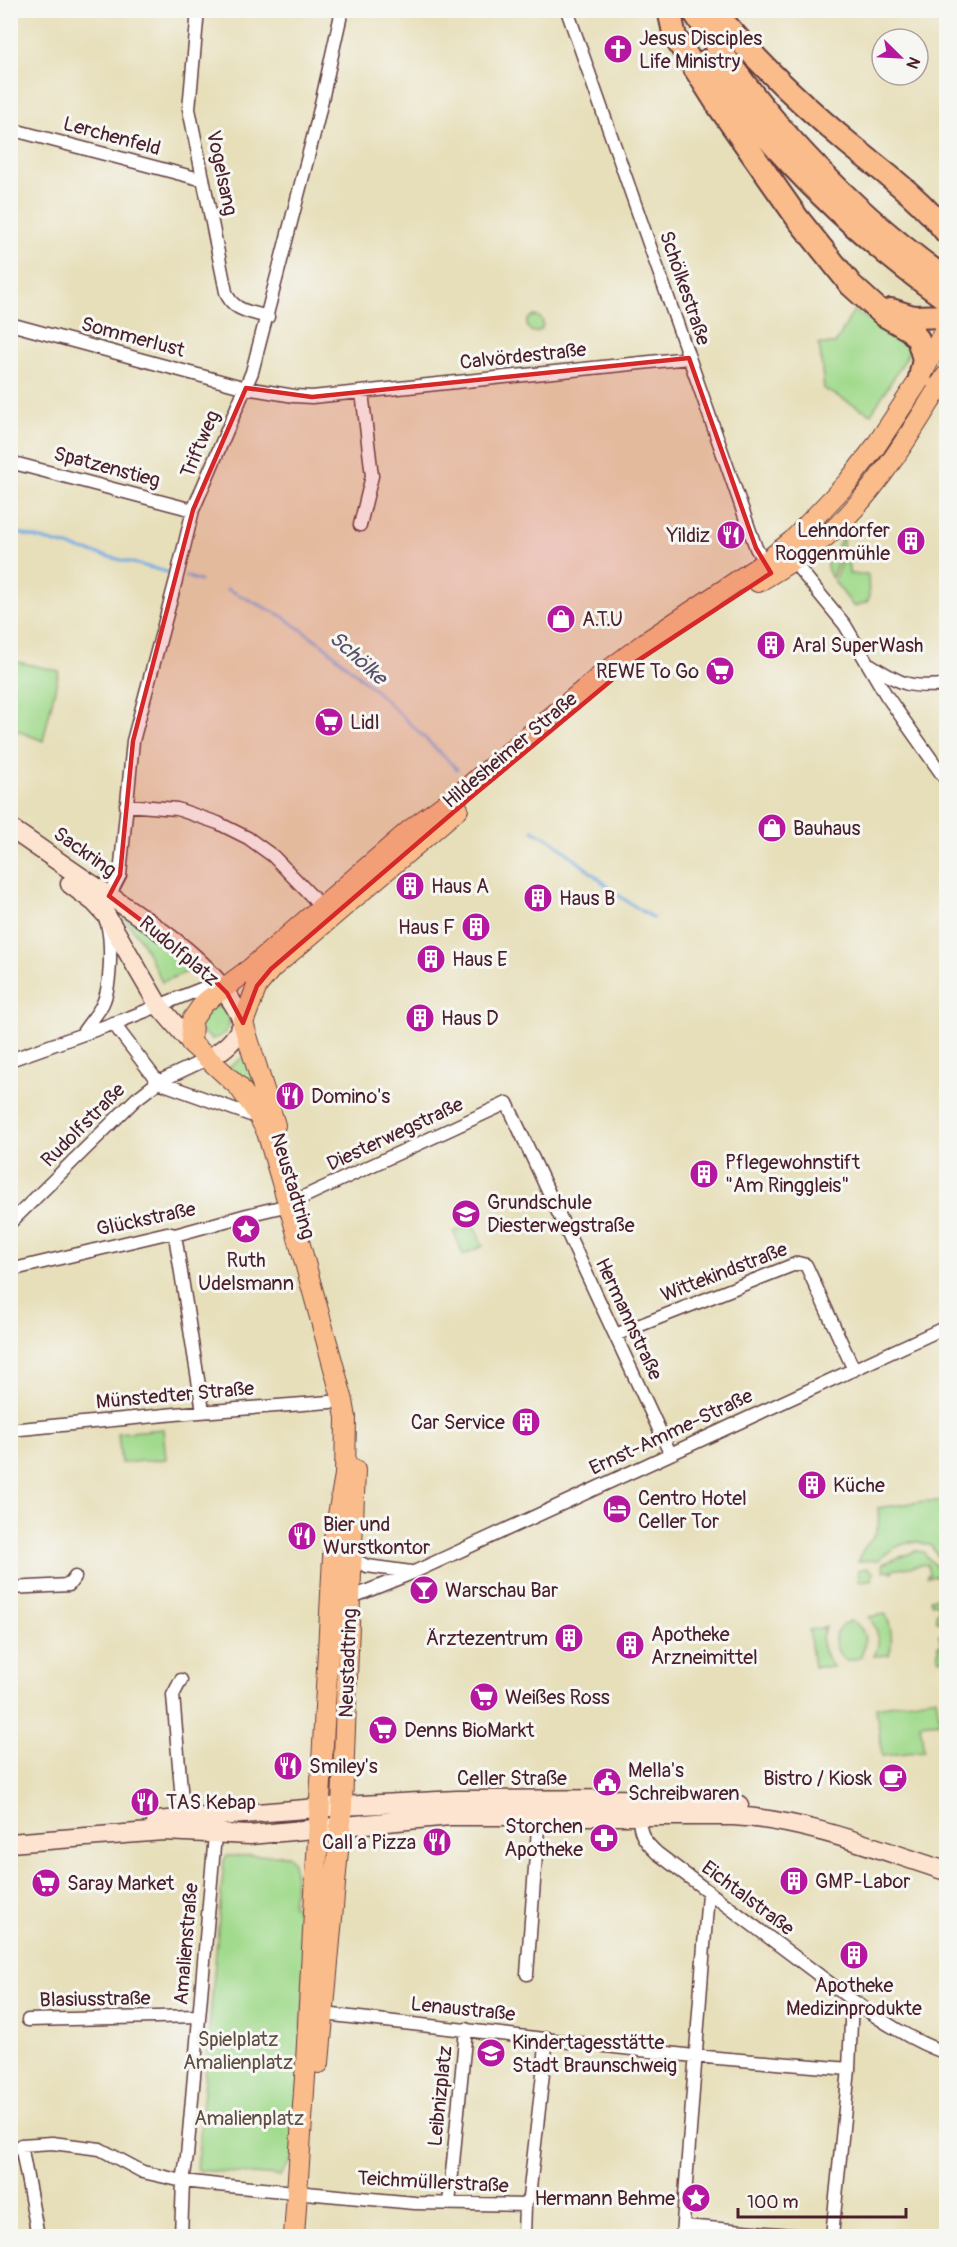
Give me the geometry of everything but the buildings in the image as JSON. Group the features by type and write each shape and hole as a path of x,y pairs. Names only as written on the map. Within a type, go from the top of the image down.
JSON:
{"highway":[{"path":"670,10 731,94 791,164 857,228 917,266 946,279"},
{"path":"670,10 675,37 762,169 832,264 884,315 910,330 918,339 924,359 938,376"},
{"path":"693,10 736,73 804,154 917,266 946,299"},
{"path":"714,10 763,67 797,99 924,206 946,219"},
{"path":"924,206 946,232"},
{"path":"863,295 883,307 904,315 925,318 946,316"}],"main road":[{"path":"938,376 946,328"},
{"path":"938,376 946,343"},
{"name":"Hildesheimer Straße","path":"251,968 410,830 463,791 598,678 646,642 788,555 826,536 872,485 938,376"},
{"name":"Hildesheimer Straße","path":"243,1023 256,986 271,969 602,687 768,568"},
{"name":"Sackring","path":"10,828 104,901"},
{"name":"Sackring","path":"10,842 104,901 134,913"},
{"name":"Rudolfplatz","path":"104,901 115,929 159,1006 190,1043 263,1110"},
{"name":"Rudolfplatz","path":"134,913 177,944 224,989 232,1000 243,1023 263,1110"},
{"name":"Rudolfplatz","path":"190,1043 190,1026 194,1015 204,1003 251,968"},
{"path":"207,1059 229,1045 243,1023"},
{"name":"Neustadtring","path":"263,1110 272,1146 294,1202 354,1409 357,1433 342,1806 324,2013 303,2193 294,2236"},
{"name":"Neustadtring","path":"294,1202 346,1418 345,1475 335,1529 318,1830 303,2193 304,2236"},
{"name":"Celler Straße","path":"10,1832 187,1823 251,1814 342,1806 457,1800 558,1808 639,1808 771,1820 852,1841 946,1871"},
{"name":"Celler Straße","path":"639,1808 703,1801 772,1809 946,1860"},
{"name":"Celler Straße","path":"215,1835 318,1830 372,1822 450,1816 539,1815 558,1808"},
{"name":"Celler Straße","path":"215,1835 222,1827 251,1814"},
{"path":"187,1823 206,1825 215,1835"},
{"name":"Celler Straße","path":"10,1843 163,1831 187,1823"}],"street":[{"name":"Vogelsang","path":"198,10 189,109 227,296 238,308 268,316"},
{"name":"Triftweg","path":"104,901 120,875 133,741 193,510 252,372 320,111 342,10"},
{"name":"Schölkestraße","path":"568,13 753,541 768,568"},
{"name":"Lerchenfeld","path":"10,129 196,178 203,177"},
{"name":"Sommerlust","path":"10,324 246,388"},
{"name":"Calvördestraße","path":"246,388 312,397 689,358"},
{"path":"360,525 372,476 362,392"},
{"name":"Spatzenstieg","path":"10,462 193,510"},
{"path":"788,555 845,625 886,695 946,780"},
{"path":"868,662 896,681 926,686 946,685"},
{"path":"126,805 177,809 218,823 248,838 280,863 322,907"},
{"name":"Rudolfplatz","path":"82,1034 103,1004 106,995 111,948 104,901"},
{"name":"Rudolfplatz","path":"159,1006 211,985 224,989"},
{"path":"10,1060 159,1006"},
{"path":"113,1023 158,1082 263,1110"},
{"path":"158,1082 207,1059"},
{"name":"Rudolfstraße","path":"10,1223 135,1099 158,1082"},
{"name":"Diesterwegstraße","path":"294,1202 507,1103"},
{"name":"Hermannstraße","path":"507,1103 670,1453"},
{"name":"Glückstraße","path":"10,1270 166,1233 175,1235 294,1202"},
{"path":"175,1235 203,1411"},
{"name":"Wittekindstraße","path":"615,1335 798,1263 806,1265 854,1370"},
{"name":"Ernst-Amme-Straße","path":"350,1598 412,1572 946,1327"},
{"name":"Münstedter Straße","path":"10,1430 203,1411 343,1401"},
{"path":"351,1558 367,1566 412,1572"},
{"path":"332,1574 335,1589 341,1596 350,1598"},
{"path":"10,1588 69,1585 75,1577"},
{"path":"181,1680 173,1695 187,1823"},
{"name":"Eichtalstraße","path":"639,1808 639,1826 644,1841 708,1893 887,2025 918,2042 946,2053"},
{"name":"Celler Straße","path":"527,1974 539,1815"},
{"name":"Amalienstraße","path":"181,2236 183,2181 215,1835"},
{"path":"708,1893 694,2056 683,2231 803,2236"},
{"path":"832,2236 849,2069 852,2000"},
{"name":"Lenaustraße","path":"324,2013 694,2056 849,2069"},
{"name":"Blasiusstraße","path":"28,2020 199,2016"},
{"name":"Leibnizplatz","path":"449,2204 466,2029"},
{"path":"525,2205 529,2197 547,2038"},
{"path":"38,2236 21,2145 52,2143 100,2149 143,2172 183,2181 303,2193"},
{"name":"Teichmüllerstraße","path":"303,2193 449,2204 525,2205 524,2236"}],"highlighted area":[{"path":"689,358 756,548 771,573 625,669 470,798 271,969 257,986 243,1023 227,993 195,961 109,896 120,875 133,741 193,510 246,388 312,397"}],"green space":[{"path":"854,310 900,341 908,343 909,350 906,358 871,414 824,389 818,344 835,344"},
{"path":"535,316 541,318 543,324 541,330 535,332 529,330 527,324 529,318"},
{"path":"843,534 843,548 840,548 840,555 832,578 827,569 827,561 830,554 834,555"},
{"path":"848,556 849,574 867,574 868,576 869,598 867,602 854,607 834,581 843,557"},
{"path":"13,661 59,671 43,741 11,728 10,672"},
{"path":"124,914 194,969 162,982 141,940 123,917"},
{"path":"214,1005 225,1010 229,1024 226,1032 212,1039 202,1032 199,1024"},
{"path":"247,1055 258,1094 253,1095 228,1068"},
{"path":"473,1224 483,1246 463,1255 454,1232"},
{"path":"163,1429 166,1459 121,1463 118,1433"},
{"path":"925,1501 946,1501 946,1560 940,1559 931,1546 919,1542 908,1542 894,1548 878,1560 858,1561 878,1528 878,1508"},
{"path":"916,1551 923,1552 938,1569 946,1570 946,1575 927,1577 929,1574 927,1564 892,1570 892,1572 884,1571 882,1564"},
{"path":"867,1568 873,1572 871,1580 859,1581 858,1570"},
{"path":"946,1595 946,1625 942,1621 937,1621 936,1614 939,1605 935,1602 931,1603 930,1599"},
{"path":"885,1614 890,1628 889,1655 874,1656 878,1636 869,1617"},
{"path":"850,1621 860,1627 865,1640 861,1656 850,1660 845,1659 839,1653 835,1636 843,1624"},
{"path":"826,1627 822,1643 833,1667 814,1667 809,1630"},
{"path":"946,1630 946,1658 940,1659 938,1658 938,1645 941,1644 939,1634"},
{"path":"936,1697 940,1722 920,1724 924,1751 882,1756 876,1707"},
{"name":"Amalienplatz","path":"288,1855 295,1872 292,1906 303,1907 307,1934 295,2156 280,2176 197,2170 224,1860 227,1856"}],"waterway":[{"name":"Schölke","path":"10,531 171,573"},
{"name":"Schölke","path":"185,576 200,581"},
{"name":"Schölke","path":"227,589 282,616 322,644 375,690 457,769"},
{"name":"Schölke","path":"533,830 553,841 622,898 653,918"}],"place":[{"name":"Jesus Disciples Life Ministry","path":"618,49"},
{"name":"Yildiz","path":"731,535"},
{"name":"Lehndorfer Roggenmühle","path":"911,541"},
{"name":"A.T.U","path":"561,619"},
{"name":"Aral SuperWash","path":"771,645"},
{"name":"REWE To Go","path":"720,671"},
{"name":"Lidl","path":"329,722"},
{"name":"Bauhaus","path":"772,828"},
{"name":"Haus A","path":"410,886"},
{"name":"Haus B","path":"538,898"},
{"name":"Haus F","path":"476,927"},
{"name":"Haus E","path":"431,959"},
{"name":"Haus D","path":"420,1018"},
{"name":"Domino's","path":"290,1096"},
{"name":"Pflegewohnstift \"Am Ringgleis\"","path":"704,1174"},
{"name":"Grundschule Diesterwegstraße","path":"466,1214"},
{"name":"Ruth Udelsmann","path":"246,1229"},
{"name":"Car Service","path":"526,1422"},
{"name":"Küche","path":"812,1485"},
{"name":"Centro Hotel Celler Tor","path":"617,1509"},
{"name":"Bier und Wurstkontor","path":"302,1536"},
{"name":"Warschau Bar","path":"424,1590"},
{"name":"Ärztezentrum","path":"569,1638"},
{"name":"Apotheke Arzneimittel","path":"630,1645"},
{"name":"Weißes Ross","path":"484,1697"},
{"name":"Denns BioMarkt","path":"383,1730"},
{"name":"Smiley's","path":"288,1766"},
{"name":"Bistro / Kiosk","path":"893,1778"},
{"name":"Mella's Schreibwaren","path":"607,1782"},
{"name":"TAS Kebap","path":"145,1802"},
{"name":"Storchen Apotheke","path":"604,1838"},
{"name":"Call a Pizza","path":"437,1842"},
{"name":"GMP-Labor","path":"794,1881"},
{"name":"Saray Market","path":"46,1883"},
{"name":"Apotheke Medizinprodukte","path":"854,1955"},
{"name":"Kindertagesstätte Stadt Braunschweig","path":"491,2053"},
{"name":"Hermann Behme","path":"696,2198"}],"park label":[{"name":"Spielplatz Amalienplatz","path":"238,2050"}]}
